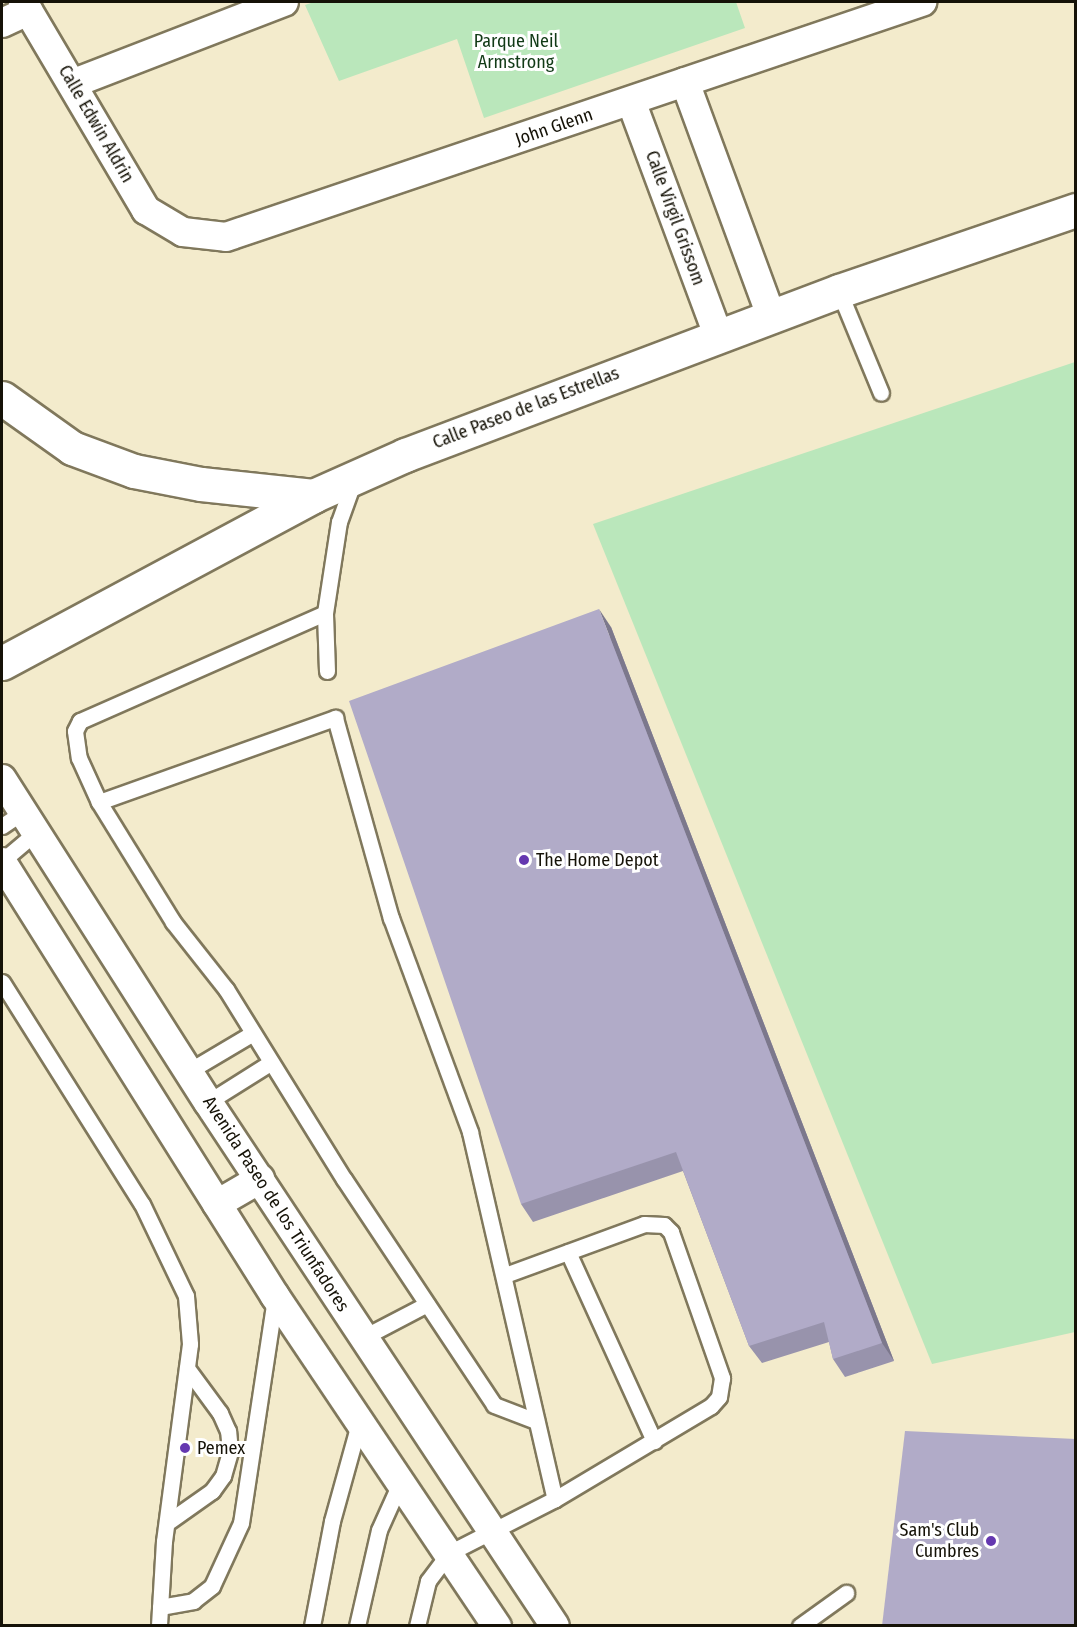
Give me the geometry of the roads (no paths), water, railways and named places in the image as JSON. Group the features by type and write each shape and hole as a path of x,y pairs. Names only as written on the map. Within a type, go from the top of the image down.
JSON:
{"street":[{"path":"74,83 284,2"},
{"name":"John Glenn","path":"183,232 225,237 922,2"},
{"path":"2,23 26,6"},
{"name":"Calle Edwin Aldrin","path":"26,6 74,83 146,210 183,232"},
{"path":"685,82 771,316"},
{"name":"Calle Virgil Grissom","path":"631,101 718,335"},
{"name":"Calle Paseo de las Estrellas","path":"2,663 313,496 355,477 718,335 1076,210"},
{"path":"2,398 72,448 134,471 201,484 313,496"},
{"name":"Avenida Paseo de los Triunfadores","path":"2,779 19,824 189,1071 555,1626"},
{"path":"2,861 275,1296 497,1626"},
{"path":"217,1204 260,1179"}],"lane":[{"path":"839,291 881,393"},
{"path":"327,671 325,613 339,522 355,477"},
{"path":"325,613 80,721 75,730 79,758 99,802 173,922 226,989 270,1063 494,1405 536,1421"},
{"path":"99,802 335,718 391,918 470,1132 505,1275 555,1499"},
{"path":"2,861 19,824"},
{"path":"2,982 142,1204 186,1296 190,1344 168,1522 159,1626"},
{"path":"189,1071 253,1033"},
{"path":"208,1102 270,1063"},
{"path":"417,1626 428,1581 449,1552 555,1499 654,1441 711,1406 722,1388 722,1378 671,1232 655,1222 505,1275"},
{"path":"568,1252 654,1441"},
{"path":"160,1607 193,1601 212,1586 237,1534 275,1296"},
{"path":"364,1337 427,1304"},
{"path":"168,1522 212,1491 223,1476 230,1452 228,1431 220,1413 188,1368"},
{"path":"312,1626 332,1521 360,1420"},
{"path":"357,1626 379,1530 401,1481"},
{"path":"800,1626 846,1593"}],"place":[{"name":"The Home Depot","path":"524,860"},
{"name":"Pemex","path":"185,1448"},
{"name":"Sam's Club Cumbres","path":"991,1541"}],"park label":[{"name":"Parque Neil Armstrong","path":"516,52"}]}
